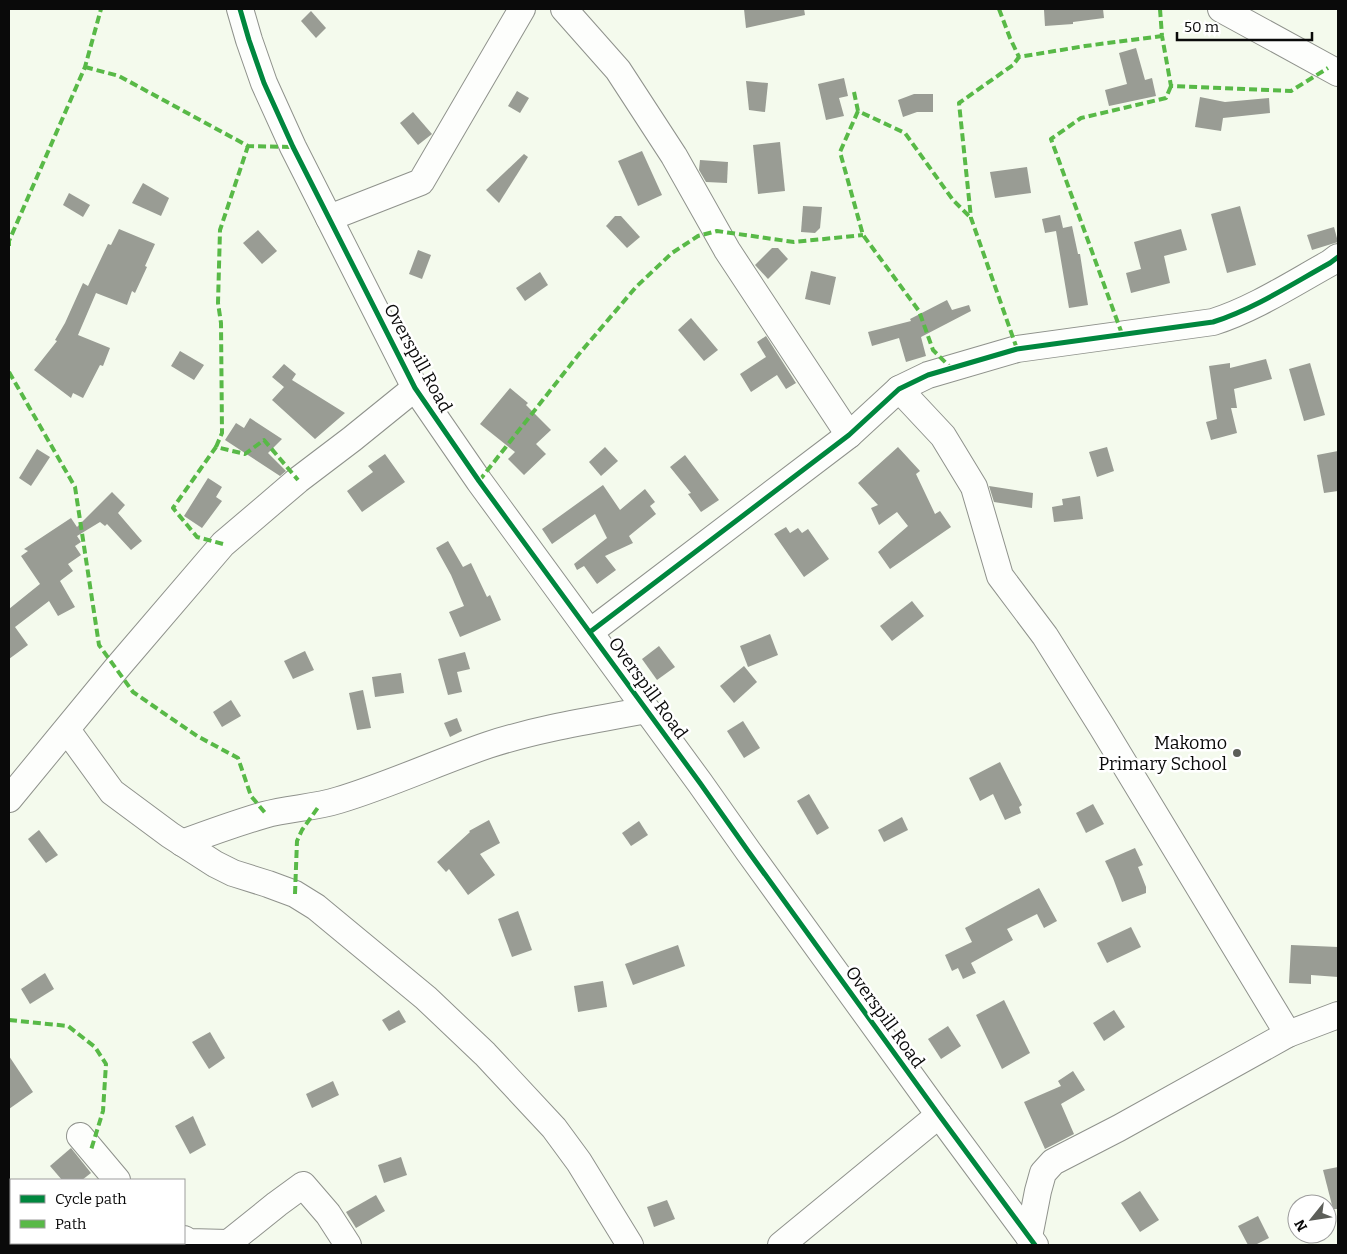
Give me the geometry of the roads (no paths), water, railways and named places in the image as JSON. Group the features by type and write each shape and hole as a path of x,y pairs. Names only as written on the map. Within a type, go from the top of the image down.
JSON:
{"street":[{"name":"Overspill Road","path":"240,9 264,83 293,147 415,388 479,481 1032,1241"},
{"path":"329,218 421,182 522,9"},
{"path":"564,9 618,70 674,156 727,250 849,436"},
{"path":"1221,9 1338,73"},
{"path":"590,632 849,436 899,389 928,375 1017,349 1213,322 1227,318 1338,257"},
{"path":"9,799 116,668 223,544 298,480 415,388"},
{"path":"899,389 943,436 952,450 974,487 1000,576 1045,636 1288,1034"},
{"path":"182,842 266,814 319,806 339,800 399,780 486,746 532,732 647,710"},
{"path":"67,730 112,792 170,835 215,864 233,873 295,894 316,906 426,998 485,1054 554,1128 579,1162 630,1245"},
{"path":"1032,1241 1038,1191 1043,1173 1053,1162 1119,1128 1288,1034 1338,1015"},
{"path":"782,1245 939,1115"},
{"path":"80,1136 116,1179"},
{"path":"185,1240 189,1242 227,1244 303,1185 328,1214 348,1245"}],"place":[{"name":"Makomo Primary School","path":"1237,753"}]}
